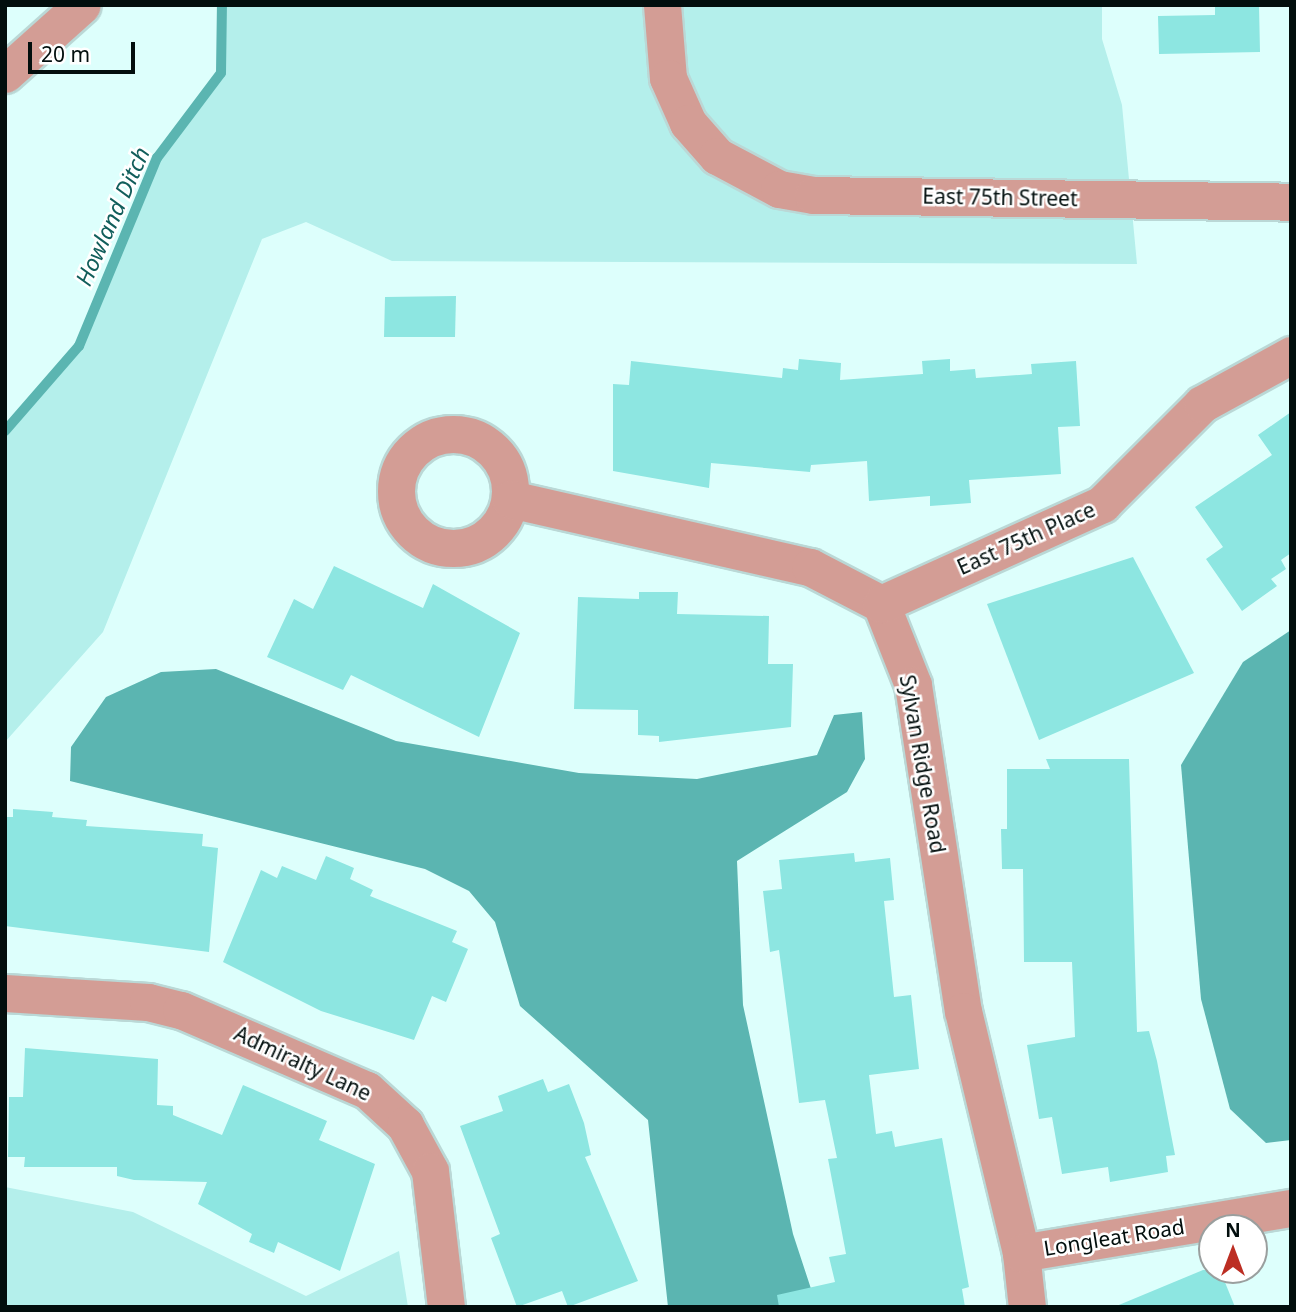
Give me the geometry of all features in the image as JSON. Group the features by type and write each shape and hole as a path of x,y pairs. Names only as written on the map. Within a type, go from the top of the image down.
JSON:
{"street":[{"path":"5,74 82,5"},
{"name":"East 75th Street","path":"662,5 668,78 688,123 717,156 779,189 813,195 1291,202"},
{"name":"East 75th Place","path":"881,604 1102,504 1202,404 1291,355"},
{"path":"510,499 810,567 881,604"},
{"name":"Sylvan Ridge Road","path":"881,604 913,685 963,1011 1021,1253 1027,1307"},
{"name":"Admiralty Lane","path":"5,993 148,1002 181,1010 367,1090 405,1125 430,1171 446,1307"},
{"name":"Longleat Road","path":"1021,1253 1291,1208"}],"shaded area":[{"path":"222,5 1102,5 1102,39 1122,105 1137,264 392,261 306,222 262,239 103,632 5,742 5,431 79,346 157,158 221,73"},
{"path":"1291,630 1291,1140 1266,1143 1230,1109 1201,999 1181,765 1243,662"},
{"path":"216,669 396,741 579,773 697,779 817,755 834,715 862,712 865,759 847,792 737,861 743,1005 793,1234 817,1307 668,1307 648,1120 520,1006 495,922 469,891 425,869 70,781 71,747 106,697 161,672"},
{"path":"5,1187 133,1212 306,1296 399,1251 408,1307 5,1307"}],"building":[{"path":"1215,5 1259,5 1260,52 1159,54 1158,16 1215,15"},
{"path":"456,296 455,337 384,337 385,297"},
{"path":"799,359 841,363 840,380 923,374 922,361 950,359 950,371 975,369 976,378 1032,374 1031,364 1076,361 1080,426 1058,427 1061,474 969,480 971,503 930,506 930,496 869,501 867,461 811,465 810,472 711,463 709,488 613,471 613,384 629,385 631,361 782,378 783,368 798,370"},
{"path":"1291,412 1291,553 1281,560 1286,569 1271,579 1277,586 1242,611 1206,559 1223,547 1195,507 1272,455 1258,435"},
{"path":"1133,557 1194,673 1039,740 987,604"},
{"path":"334,566 423,608 433,584 520,633 479,737 351,675 343,690 267,657 294,599 313,609"},
{"path":"639,592 678,592 677,614 769,616 768,664 793,664 791,727 659,742 659,736 638,735 638,710 574,709 578,597 639,599"},
{"path":"1046,759 1129,759 1137,1032 1149,1031 1157,1061 1175,1155 1166,1156 1168,1172 1110,1182 1108,1167 1062,1174 1052,1117 1039,1119 1027,1045 1075,1037 1072,962 1024,962 1023,869 1002,869 1001,829 1007,829 1007,769 1050,769"},
{"path":"13,809 53,812 52,817 87,820 86,826 203,834 202,846 218,848 209,952 5,926 5,817 13,817"},
{"path":"854,853 855,862 890,858 894,900 884,901 894,997 911,995 919,1069 869,1075 876,1134 892,1131 895,1147 942,1138 969,1287 962,1289 965,1307 779,1307 777,1295 835,1282 829,1257 846,1254 828,1159 837,1158 825,1100 799,1103 779,950 770,952 763,891 782,889 779,860"},
{"path":"326,856 354,868 350,879 373,890 370,896 457,931 452,942 468,949 446,1002 432,996 414,1040 321,1011 223,962 261,870 277,878 282,866 316,880"},
{"path":"25,1048 158,1059 157,1105 173,1106 173,1115 222,1135 243,1085 327,1121 319,1140 375,1164 340,1271 278,1242 274,1253 249,1242 252,1234 198,1204 207,1182 134,1180 117,1176 117,1167 24,1167 25,1157 8,1157 9,1097 23,1097"},
{"path":"543,1079 548,1092 569,1084 584,1123 591,1155 585,1157 638,1281 568,1307 562,1291 517,1307 491,1238 500,1234 460,1126 503,1111 498,1096"},
{"path":"1198,1272 1198,1284 1226,1284 1235,1307 1114,1307"}],"waterway":[{"name":"Howland Ditch","path":"5,431 79,346 157,158 221,73 222,5"}]}
